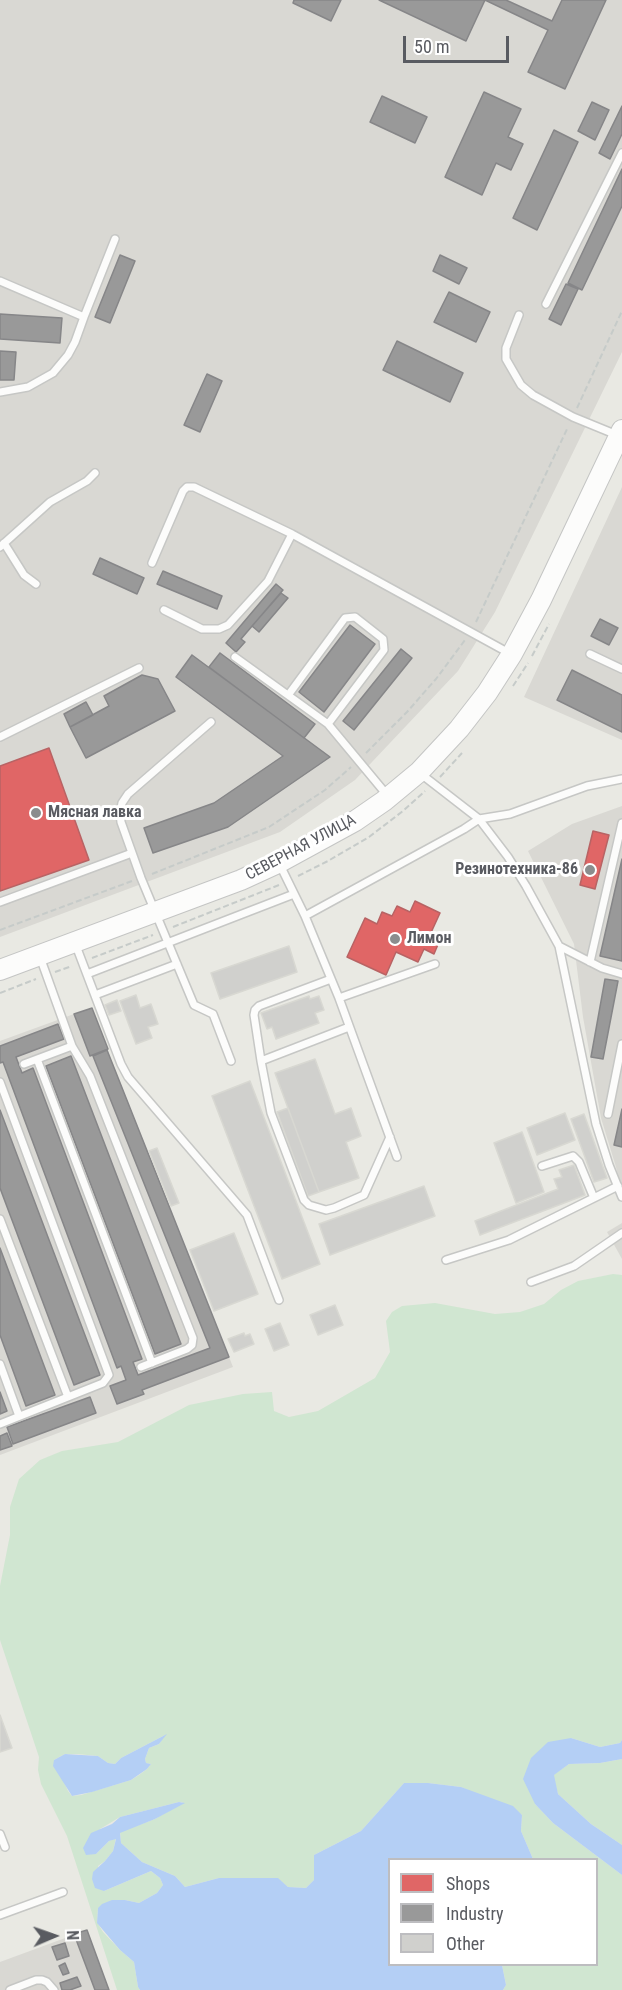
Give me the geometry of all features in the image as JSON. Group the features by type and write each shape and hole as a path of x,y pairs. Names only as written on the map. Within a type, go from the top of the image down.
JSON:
{"main road":[{"name":"СЕВЕРНАЯ УЛИЦА","path":"0,970 241,880 279,863 355,821 389,797 426,778 512,654 541,600 621,433"}],"lane":[{"path":"546,304 622,153"},
{"path":"0,392 27,387 53,373 68,355 115,239"},
{"path":"0,281 84,317"},
{"path":"519,315 506,348 506,359 521,385 533,395 573,417 621,433"},
{"path":"36,584 24,575 2,545 50,502 87,481 96,473"},
{"path":"152,562 183,491 187,487 194,487 292,534 512,654"},
{"path":"164,610 202,629 219,629 228,625 268,581 292,534"},
{"path":"289,694 345,618 355,617 383,639 384,650 328,724"},
{"path":"590,654 622,669"},
{"path":"234,657 328,724 389,797"},
{"path":"0,737 139,669"},
{"path":"211,722 128,794 122,803 121,822 194,1005 213,1014 231,1061"},
{"path":"426,778 479,819 508,857 559,946 601,1144 622,1197"},
{"path":"305,916 455,835 479,819 510,814 587,786 622,779"},
{"path":"590,962 622,822"},
{"path":"0,902 132,853"},
{"path":"279,863 305,916 339,998 397,1157"},
{"path":"87,974 294,894"},
{"path":"74,942 128,1077 247,1215 279,1300"},
{"path":"559,946 602,968 622,974"},
{"path":"39,955 72,1046 90,1076 193,1338 192,1345 187,1349 141,1367"},
{"path":"95,995 177,964"},
{"path":"339,998 435,964"},
{"path":"331,979 259,1006 254,1015 271,1113 304,1200 318,1209 334,1208 364,1194 390,1137"},
{"path":"261,1061 350,1028"},
{"path":"608,1114 622,1044"},
{"path":"24,1064 72,1046"},
{"path":"37,1059 152,1363"},
{"path":"0,1082 110,1375 103,1383 0,1424"},
{"path":"542,1166 573,1156 579,1162 594,1198"},
{"path":"446,1260 509,1240 618,1186"},
{"path":"0,1219 68,1397"},
{"path":"531,1282 574,1266 622,1233"},
{"path":"0,1364 19,1416"},
{"path":"0,1834 5,1847"},
{"path":"0,1915 63,1892"},
{"path":"9,1990 36,1980 47,1982 54,1990"}],"path":[{"path":"511,689 551,619"},
{"path":"0,993 164,931 288,881 328,861 369,837 403,811 426,778 466,748"}],"shaded area":[{"path":"0,0 622,0 622,352 495,612 458,671 355,780 280,832 0,937"},
{"path":"622,487 622,740 524,697"},
{"path":"622,806 622,1195 601,1118 583,1017 574,944 528,851 572,824"},
{"path":"74,1014 90,1056 107,1049 233,1367 0,1455 0,1041"},
{"path":"622,1223 622,1259 607,1232"},
{"path":"87,1930 109,1990 0,1990 0,1962"}],"green space":[{"path":"613,1274 622,1275 622,1740 620,1743 600,1747 571,1738 535,1804 553,1823 622,1875 622,1990 503,1990 506,1985 502,1966 598,1966 598,1858 533,1858 521,1831 522,1815 461,1787 404,1783 361,1831 314,1855 314,1880 306,1888 288,1887 277,1878 219,1878 185,1887 175,1876 142,1862 121,1843 120,1832 155,1819 183,1802 120,1817 100,1829 96,1854 109,1841 116,1838 113,1851 98,1866 104,1891 151,1871 160,1878 163,1885 157,1893 139,1903 125,1900 98,1908 97,1922 103,1932 134,1962 140,1990 117,1990 67,1836 41,1784 38,1770 39,1757 0,1640 0,1586 10,1535 10,1507 19,1479 40,1460 62,1451 118,1442 189,1405 243,1394 272,1392 274,1411 289,1417 318,1411 375,1378 390,1352 386,1321 392,1312 402,1306 435,1303 495,1314 520,1312 544,1304 561,1290 578,1281","holes":["165,1735 159,1744 149,1748 145,1759 146,1763 151,1764 139,1775 131,1780 81,1795 72,1796 68,1791 54,1760 65,1754 77,1754 98,1756 108,1763 115,1764 121,1758"]},
{"path":"622,1759 622,1845 591,1824 558,1794 553,1775 569,1764 600,1763"}],"water":[{"path":"167,1734 159,1744 149,1748 145,1759 146,1763 151,1764 147,1769 131,1780 92,1792 72,1796 53,1766 54,1760 65,1754 98,1756 108,1763 115,1764 121,1758"},
{"path":"571,1738 600,1747 620,1743 622,1740 622,1759 600,1763 569,1764 554,1775 558,1794 591,1824 622,1845 622,1875 553,1823 535,1804 523,1779 531,1758 548,1742"},
{"path":"404,1783 461,1787 513,1806 522,1815 521,1831 533,1858 388,1858 388,1966 502,1966 506,1985 503,1990 140,1990 134,1962 120,1950 97,1923 98,1908 102,1904 112,1900 139,1903 157,1893 163,1885 160,1878 151,1871 104,1891 95,1888 92,1879 93,1872 113,1851 116,1839 109,1841 96,1854 86,1855 83,1848 91,1833 112,1824 120,1817 179,1802 185,1803 155,1819 120,1833 121,1843 142,1862 175,1876 185,1887 219,1878 278,1878 288,1887 306,1888 314,1880 314,1855 361,1831"}],"building: Shops":[{"name":"Мясная лавка","path":"49,748 89,860 0,891 0,766"},
{"path":"593,831 609,835 595,889 580,885"},
{"name":"Лимон","path":"415,901 440,913 429,937 439,942 434,954 424,949 418,962 396,952 386,975 347,957 365,918 377,924 382,912 392,916 397,906 410,912"}],"building: Industry":[{"path":"294,0 341,0 331,21 293,3"},
{"path":"379,0 485,0 466,41"},
{"path":"485,0 506,0 552,21 562,0 606,0 565,89 528,72 548,30"},
{"path":"484,92 521,109 508,137 523,144 511,170 496,163 482,195 445,177"},
{"path":"382,96 427,117 415,143 370,122"},
{"path":"592,102 609,110 595,140 578,131"},
{"path":"622,106 622,134 610,159 599,153"},
{"path":"554,130 578,142 537,230 513,218"},
{"path":"622,169 622,206 582,290 568,283"},
{"path":"120,255 135,261 110,323 95,317"},
{"path":"440,255 467,268 459,284 433,271"},
{"path":"566,284 578,289 561,325 549,319"},
{"path":"449,292 490,312 476,342 434,322"},
{"path":"0,314 62,318 60,343 0,339"},
{"path":"397,341 463,373 450,402 383,370"},
{"path":"0,351 16,352 14,380 0,380"},
{"path":"207,374 222,381 200,432 184,425"},
{"path":"100,558 144,578 137,594 93,574"},
{"path":"163,571 222,596 217,609 157,584"},
{"path":"276,584 283,590 241,639 245,642 236,652 226,643"},
{"path":"281,593 288,598 259,632 252,626"},
{"path":"600,619 618,628 609,645 591,636"},
{"path":"350,625 375,644 324,712 299,692"},
{"path":"401,649 412,658 354,730 343,721"},
{"path":"220,653 315,724 304,738 209,667"},
{"path":"192,655 330,757 228,827 153,853 144,828 214,803 283,756 176,677"},
{"path":"572,670 622,695 622,732 557,700"},
{"path":"142,675 158,679 175,711 86,758 70,727 109,706 104,696"},
{"path":"86,702 93,715 70,727 64,714"},
{"path":"622,859 622,961 600,956"},
{"path":"605,979 618,981 603,1059 591,1057"},
{"path":"92,1008 108,1049 90,1056 74,1014"},
{"path":"58,1024 64,1039 16,1057 22,1073 33,1068 142,1359 133,1362 138,1375 210,1348 93,1056 107,1050 229,1357 142,1390 144,1394 117,1404 110,1386 126,1380 121,1366 117,1368 3,1062 0,1063 0,1046"},
{"path":"71,1056 181,1344 155,1354 46,1066"},
{"path":"622,1109 622,1147 614,1145"},
{"path":"0,1110 100,1375 74,1385 0,1188"},
{"path":"0,1248 55,1395 26,1406 0,1335"},
{"path":"0,1392 7,1411 0,1414"},
{"path":"90,1397 96,1413 13,1444 7,1427"},
{"path":"7,1433 12,1446 0,1450 0,1436"},
{"path":"87,1930 109,1990 95,1990 74,1934"},
{"path":"65,1943 69,1956 57,1960 52,1947"},
{"path":"65,1963 69,1973 63,1975 59,1966"},
{"path":"77,1977 81,1986 62,1990 60,1983"}],"building: Other":[{"path":"289,946 297,972 220,999 211,973"},
{"path":"136,995 140,1008 151,1004 158,1024 148,1027 152,1038 136,1044 120,1001"},
{"path":"309,996 310,999 319,996 324,1010 315,1013 319,1023 276,1039 272,1027 267,1029 261,1013"},
{"path":"117,1000 121,1011 109,1015 105,1005"},
{"path":"315,1059 335,1114 351,1108 361,1136 346,1142 359,1178 319,1192 275,1073"},
{"path":"250,1081 320,1264 282,1279 212,1096"},
{"path":"288,1108 319,1192 308,1196 277,1112"},
{"path":"565,1113 575,1140 537,1155 527,1128"},
{"path":"584,1114 607,1178 594,1182 571,1119"},
{"path":"522,1132 544,1192 516,1203 494,1143"},
{"path":"157,1148 179,1203 171,1206 149,1151"},
{"path":"574,1165 585,1195 480,1235 475,1221 558,1189 554,1179 562,1177 559,1170"},
{"path":"424,1186 435,1216 330,1255 319,1224"},
{"path":"234,1233 258,1294 214,1311 190,1250"},
{"path":"335,1305 343,1325 318,1335 310,1315"},
{"path":"280,1323 289,1345 274,1351 265,1329"},
{"path":"244,1333 245,1336 250,1334 254,1344 234,1352 228,1339"},
{"path":"0,1715 12,1748 0,1752"}],"place":[{"name":"Мясная лавка","path":"36,813"},
{"name":"Резинотехника-86","path":"590,870"},
{"name":"Лимон","path":"395,939"}]}
